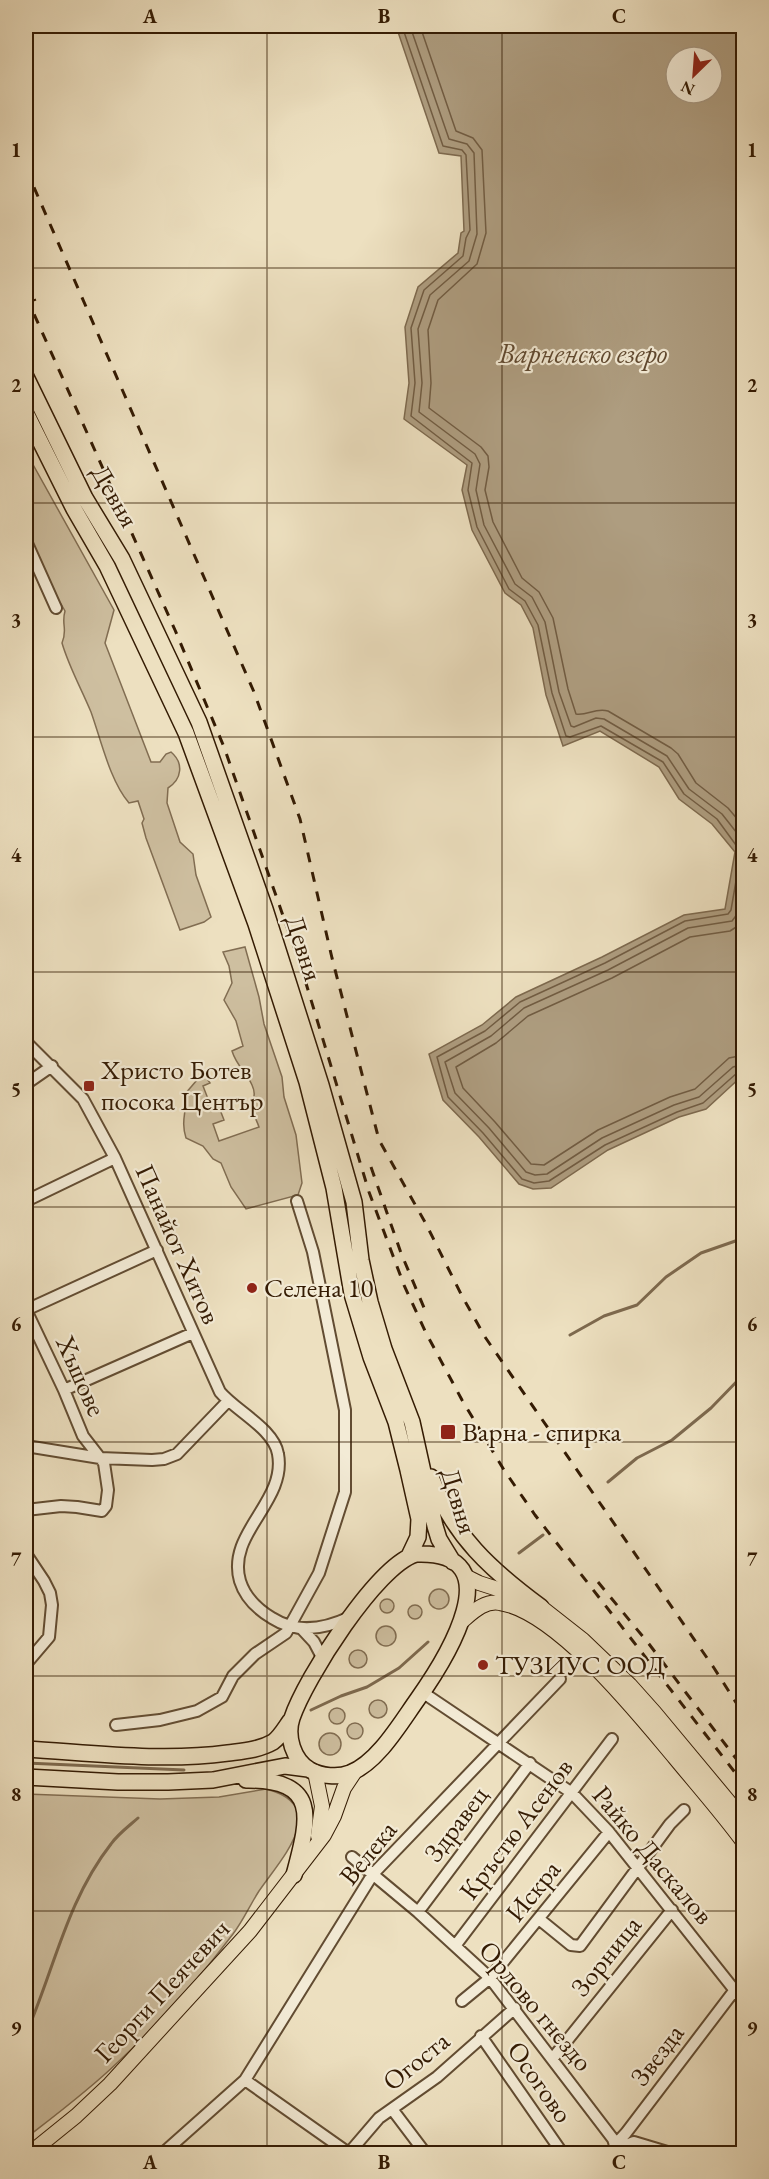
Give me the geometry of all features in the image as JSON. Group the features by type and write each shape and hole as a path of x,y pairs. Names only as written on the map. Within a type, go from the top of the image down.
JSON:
{"highway":[{"name":"Девня","path":"26,377 85,498 122,559 199,722 265,909 321,1085 354,1202 370,1302 384,1349 412,1422 435,1527 439,1539 453,1562 465,1576"},
{"name":"Девня","path":"26,413 50,464 107,566 186,733 256,924 307,1082 334,1188 352,1294 371,1357 396,1422 408,1470 418,1519 418,1537 410,1556"},
{"path":"417,1441 434,1486 453,1522 478,1554 495,1571 541,1607"},
{"path":"26,1749 163,1757 245,1751 272,1743 292,1718 323,1659 352,1616 383,1577 410,1556 438,1555 453,1562"},
{"path":"213,1780 285,1766 333,1776 356,1770 371,1759 422,1692 446,1654 468,1598 465,1576"},
{"path":"292,1718 290,1735 293,1750 311,1771"},
{"path":"26,1777 128,1782 273,1781 291,1789 298,1795 305,1808 306,1824 294,1875"}],"main road":[{"name":"Девня","path":"465,1576 541,1607 583,1640 630,1685 744,1820"},
{"path":"460,1622 485,1604 500,1603 530,1615 555,1632 628,1702 744,1843"},
{"name":"Георги Пеячевич","path":"29,2154 76,2116 142,2051 250,1931 324,1835 344,1788 356,1770"},
{"name":"Георги Пеячевич","path":"311,1771 322,1806 315,1846"}],"street":[{"path":"26,541 56,608"},
{"name":"Панайот Хитов","path":"26,1042 83,1099 115,1158 213,1380 228,1401 268,1434 274,1442 278,1453 279,1476 269,1499 241,1548 237,1561 238,1574 242,1587 252,1603 274,1620 289,1625"},
{"path":"26,1084 52,1066"},
{"path":"26,1201 115,1158"},
{"path":"116,1725 160,1720 197,1711 217,1700 222,1696 233,1676 255,1654 286,1633 320,1573 345,1492 345,1410 313,1252 297,1201"},
{"path":"26,1310 157,1250"},
{"name":"Хъшове","path":"26,1310 83,1436 100,1458"},
{"path":"64,1390 194,1333"},
{"path":"26,1446 100,1458 152,1460 177,1454 228,1401"},
{"path":"26,1510 77,1506 102,1511 106,1506 108,1490 104,1463 100,1458"},
{"path":"26,1554 44,1581 50,1593 52,1605 49,1636 26,1664"},
{"path":"289,1625 301,1628 325,1627 352,1616"},
{"path":"301,1628 314,1642 323,1659"},
{"name":"Велека","path":"162,2154 245,2080 373,1874 560,1679"},
{"name":"Райко Даскалов","path":"422,1692 572,1793 639,1868 744,2002"},
{"name":"Кръстю Асенов","path":"455,1946 612,1739"},
{"name":"Здравец","path":"418,1912 530,1763"},
{"path":"539,1919 571,1945 580,1946 670,1824 684,1810"},
{"name":"Искра","path":"462,2001 490,1978 609,1832"},
{"name":"Орлово гнездо","path":"352,1857 418,1912 490,1978 613,2139 614,2151"},
{"name":"Зорница","path":"553,2058 672,1910"},
{"name":"Звезда","path":"614,2151 734,1991"},
{"name":"Огоста","path":"349,2153 379,2118 438,2077 481,2036 515,2008"},
{"name":"Осогово","path":"481,2036 563,2154"},
{"path":"245,2080 349,2153"},
{"path":"392,2109 426,2154"},
{"path":"614,2151 634,2142 674,2154"}],"shaded area":[{"path":"26,452 114,610 105,643 151,762 160,762 166,754 171,752 178,761 179,776 168,788 167,803 180,842 193,854 196,875 211,917 204,922 180,930 146,838 142,823 144,819 138,801 129,803 116,783 91,712 68,661 62,643 65,611 61,604 55,601 28,538"},
{"path":"245,947 264,1024 282,1077 284,1097 296,1135 302,1183 298,1195 246,1209 231,1187 221,1163 213,1159 203,1146 186,1138 184,1125 185,1094 203,1073 210,1083 203,1086 210,1104 217,1102 224,1120 213,1124 219,1141 259,1127 252,1108 254,1095 250,1080 236,1061 232,1051 243,1046 236,1021 224,1000 232,983 229,966 223,952"},
{"path":"439,1589 446,1592 449,1599 446,1606 439,1609 432,1606 429,1599 432,1592"},
{"path":"384,1599 390,1599 394,1606 390,1613 384,1613 380,1609 380,1603"},
{"path":"415,1605 420,1607 422,1612 420,1617 415,1619 410,1617 408,1612 410,1607"},
{"path":"386,1626 393,1629 396,1636 393,1643 386,1646 379,1643 376,1636 379,1629"},
{"path":"358,1650 364,1653 367,1659 364,1665 358,1668 352,1665 349,1659 352,1653"},
{"path":"378,1700 384,1703 387,1709 384,1715 378,1718 372,1715 369,1709 372,1703"},
{"path":"337,1708 345,1716 337,1724 329,1716"},
{"path":"355,1723 363,1731 355,1739 347,1731"},
{"path":"330,1733 338,1736 341,1744 338,1752 330,1755 322,1752 319,1744 322,1736"},
{"path":"266,1789 286,1797 296,1808 299,1821 296,1835 288,1850 259,1891 237,1929 192,1984 133,2048 84,2092 26,2138 26,1794 160,1799 219,1797"}],"water":[{"name":"Варненско езеро","path":"396,26 743,26 743,1075 706,1109 679,1117 608,1150 551,1188 533,1189 519,1184 479,1137 443,1100 429,1054 482,1025 516,997 684,915 725,909 735,852 712,824 679,799 659,767 600,731 563,746 546,695 533,628 521,605 505,593 472,530 462,490 467,465 404,419 409,383 405,327 418,287 458,253 461,233 464,231 461,156 439,153"}],"waterway":[{"path":"570,1335 604,1316 637,1305 666,1277 701,1253 744,1238"},
{"path":"608,1482 637,1458 672,1440 711,1408 744,1374"},
{"path":"519,1553 543,1535"},
{"path":"311,1710 367,1687 399,1668 428,1642"},
{"path":"26,1763 184,1770"},
{"path":"26,2034 62,1936 83,1888 114,1840 138,1818"}],"railway":[{"path":"26,169 254,692 300,819 332,958 379,1140 485,1337 714,1668 744,1715"},
{"path":"26,281 35,301"},
{"path":"26,296 175,630 224,747 302,970 369,1192 404,1285 426,1333 462,1400 504,1470 535,1515 744,1784"},
{"path":"371,1167 401,1253 425,1310"},
{"path":"598,1582 649,1644 744,1769"}],"place":[{"name":"Христо Ботев посока Център","path":"89,1086"},
{"name":"Селена 10","path":"252,1288"},
{"name":"Варна - спирка","path":"448,1432"},
{"name":"ТУЗИУС ООД","path":"483,1665"}]}
